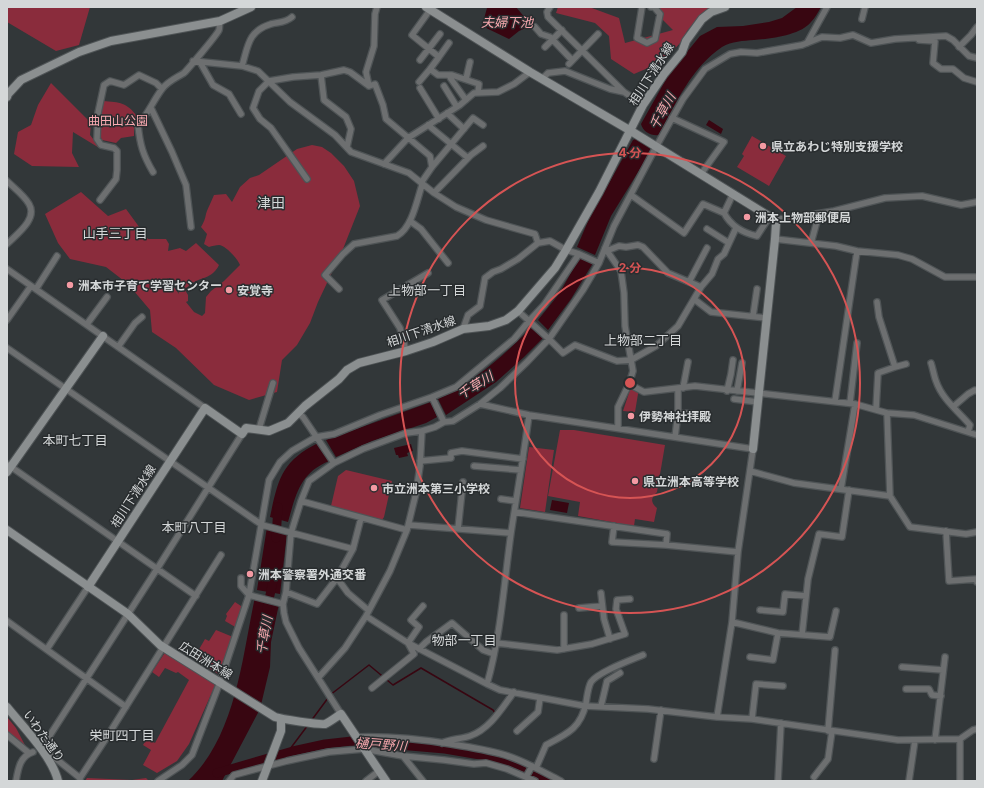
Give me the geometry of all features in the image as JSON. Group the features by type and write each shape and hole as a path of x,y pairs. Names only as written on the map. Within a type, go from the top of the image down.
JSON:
{"main road":[{"path":"7,95 22,80 94,46 111,41 220,21 251,7"},
{"name":"相川下清水線","path":"242,434 246,428 269,431 288,423 340,379 347,370 359,363 434,342 463,329 488,326 506,320 518,311 555,268 644,105 664,74 682,52 686,41 702,19 711,12 725,7"},
{"path":"428,8 530,72 631,131 773,218 775,239 753,449"},
{"path":"8,468 66,389 102,336"},
{"path":"205,408 242,434"},
{"name":"相川下清水線","path":"88,587 205,408"},
{"name":"広田洲本線","path":"7,530 128,614 164,648 281,719 319,724 326,723 341,714"},
{"name":"いわた通り","path":"7,707 49,759 55,770 58,781"},
{"path":"341,714 386,781"},
{"path":"262,781 281,731 281,719"}],"street":[{"path":"369,86 366,72 374,46 377,7"},
{"path":"550,7 547,12 548,17 624,92 644,105"},
{"path":"642,7 636,38 647,43 655,39 660,14 654,7 651,7"},
{"path":"807,43 827,7"},
{"path":"862,19 865,7"},
{"path":"428,8 412,36 439,57"},
{"path":"242,66 252,34 265,26 286,22 292,18"},
{"path":"153,172 140,145 138,125 151,108 162,89 172,79 190,67 193,61 214,38 219,30 220,21"},
{"path":"535,26 541,34 550,37 570,62 598,34"},
{"path":"959,47 977,27"},
{"path":"545,47 562,30"},
{"path":"420,60 440,34"},
{"path":"341,714 318,678 286,622 283,604 286,592 291,533 300,501 309,481 334,463 363,449 406,433 422,431 435,427 444,422 453,421 480,404 506,383 549,339 583,290 599,263 614,226 656,147 683,99 705,69 730,54 741,52 757,53 802,45 822,37 840,38 855,36 871,44 895,39 946,36 953,40 968,56 977,58"},
{"path":"916,37 919,40 935,41 932,63 941,69 953,70 964,78 977,82"},
{"path":"439,118 420,85 449,43"},
{"path":"193,61 242,66 258,71 290,102 335,134 351,152 409,173 421,184 456,207 486,220 535,234 538,242"},
{"path":"200,62 213,85 229,94 241,114"},
{"path":"466,79 470,62"},
{"path":"430,69 438,75 450,75 479,84 478,92"},
{"path":"307,179 271,128 260,119 253,108 259,91 269,81 321,75 344,70 350,72 369,86"},
{"path":"542,78 548,72 565,71 610,89 624,92"},
{"path":"384,164 408,138 457,107 474,93 498,92 514,84 530,72"},
{"path":"100,200 116,179 117,170 117,151 114,148 101,144 96,139 98,113 104,85 110,81 124,85 140,75 156,83 162,89"},
{"path":"321,75 324,100 346,116 351,129 347,147"},
{"path":"450,75 451,79 466,100"},
{"path":"369,86 375,84 383,105 386,119 430,156 432,167"},
{"path":"444,86 457,107"},
{"path":"151,108 186,185 190,227"},
{"path":"448,113 464,129"},
{"path":"338,289 325,275 343,254 355,244 397,236 406,229 410,221 421,184 432,167 473,118 484,125"},
{"path":"672,118 724,142 701,174"},
{"path":"428,125 468,158"},
{"path":"434,193 468,158 483,146"},
{"path":"7,181 28,203 32,211 30,218 22,230 7,244"},
{"path":"724,213 733,194"},
{"path":"631,195 684,233 703,204 724,213 728,220 736,228 751,235 757,236 773,218 792,218 819,214 886,198 922,196 961,205 977,202"},
{"path":"811,243 819,214"},
{"path":"410,221 421,228 448,263"},
{"path":"518,311 563,353 575,345 616,361 631,360 656,346 678,326 701,287 712,274 718,259 724,254 736,228"},
{"path":"707,229 729,243"},
{"path":"775,239 836,246 857,251 898,255 912,259 945,277 977,277"},
{"path":"463,329 468,315 480,306 485,278 493,272 518,259 538,242 550,241 566,250 577,253 599,263"},
{"path":"605,248 609,250 619,246 626,247 638,245 643,247 668,273 701,287"},
{"path":"605,248 621,271 624,293 625,326 633,371 629,384 618,407 618,428"},
{"path":"689,282 707,248"},
{"path":"835,401 857,251"},
{"path":"158,781 182,765 192,755 220,682 249,595 269,480 280,462 292,452 316,438 334,434 456,387 514,340 544,305 577,253"},
{"path":"7,320 57,256"},
{"path":"7,269 205,408"},
{"path":"406,351 400,328 382,300 428,273"},
{"path":"753,316 756,289"},
{"path":"86,324 107,297"},
{"path":"694,299 711,312 767,318"},
{"path":"878,302 879,317 895,367"},
{"path":"118,347 135,323 142,317"},
{"path":"841,489 853,403 857,343"},
{"path":"7,348 262,525 353,549"},
{"path":"727,390 733,360"},
{"path":"675,437 681,388 688,362"},
{"path":"737,391 742,363"},
{"path":"931,363 936,382 948,402 954,406 970,425 968,432"},
{"path":"876,409 878,373 906,364"},
{"path":"259,429 273,383"},
{"path":"629,384 644,392 695,386 853,403 887,413 914,415 977,435"},
{"path":"954,406 968,394 975,390 977,391"},
{"path":"432,397 444,422"},
{"path":"734,399 758,402"},
{"path":"480,404 529,415 753,449 738,552 732,622 717,717"},
{"path":"298,413 303,417 334,463"},
{"path":"678,413 704,414"},
{"path":"887,413 890,496 910,527 966,534 977,532"},
{"path":"487,684 496,643 511,533 524,459 529,415"},
{"path":"318,678 345,648 367,613 390,571 408,527 416,493 422,431"},
{"path":"221,555 164,648 80,779 50,754 43,746 242,434"},
{"path":"420,461 451,458 451,453 462,451 524,459"},
{"path":"474,466 522,470"},
{"path":"8,468 196,596"},
{"path":"750,471 794,482 890,496"},
{"path":"458,529 463,482"},
{"path":"802,635 808,579 819,534 842,537 849,490"},
{"path":"501,499 516,502"},
{"path":"300,501 361,518 408,527 511,533"},
{"path":"515,512 667,534 666,545"},
{"path":"286,592 317,604 337,578 353,549 361,518"},
{"path":"614,526 612,542 666,545 738,552"},
{"path":"946,531 949,580 977,579 977,582"},
{"path":"241,578 241,586 249,595 283,604"},
{"path":"337,578 348,593 367,613 408,643 500,690 585,706 660,710 717,717 752,719 898,740 960,739 977,729"},
{"path":"47,649 88,587"},
{"path":"601,593 604,619 610,639"},
{"path":"760,610 783,612 785,594 806,596"},
{"path":"496,643 557,650 592,644 610,639 625,634 616,609 617,600 630,599"},
{"path":"408,643 419,627 411,620 423,606"},
{"path":"579,608 602,606"},
{"path":"732,622 778,633 830,637 836,611"},
{"path":"564,615 564,649"},
{"path":"7,621 126,707"},
{"path":"419,649 452,623 483,650 494,654"},
{"path":"750,657 773,660 778,633"},
{"path":"372,688 414,654 408,643"},
{"path":"814,777 828,759 835,650"},
{"path":"526,777 534,767 546,745 561,738 569,732 581,718 591,682 600,675 643,655"},
{"path":"935,740 945,657"},
{"path":"902,666 943,670"},
{"path":"601,706 608,681 620,673"},
{"path":"752,719 756,684 784,686"},
{"path":"906,689 929,690 932,695 941,696"},
{"path":"442,743 453,739 470,736 485,728 514,692"},
{"path":"517,731 538,712 540,698"},
{"path":"654,759 660,710"},
{"path":"778,781 781,723"},
{"path":"7,735 31,753 25,756 21,762 16,781"},
{"path":"357,737 381,736 442,743 507,755 560,781"},
{"path":"960,739 960,781"},
{"path":"909,781 916,740"},
{"path":"229,781 234,775 329,752 364,749 403,756 474,764 486,763 507,769 536,781"},
{"path":"403,756 423,781"},
{"path":"366,781 379,771"}],"green space":[{"path":"7,7 90,7 79,45 56,51 7,22"},
{"path":"558,7 589,7 619,18 625,43 673,30 658,15 657,7 717,7 700,16 687,31 682,41 662,62 634,74 611,59 609,36 595,23 556,13"},
{"path":"51,83 91,123 90,135 101,149 73,132 72,153 79,167 32,166 14,154 18,132 31,125 38,105"},
{"name":"曲田山公園","path":"103,101 123,104 130,108 137,116 134,136 121,138 116,143 102,140 99,131 99,121"},
{"path":"752,136 786,156 769,186 737,167 744,156 742,154"},
{"path":"312,145 322,147 331,153 344,166 354,181 360,206 343,249 318,302 310,323 297,345 282,360 277,392 249,400 214,385 176,348 152,332 150,310 128,284 106,267 70,259 58,243 45,214 81,192 108,216 126,209 148,239 166,239 169,244 168,251 180,248 186,251 196,243 219,265 212,274 194,282 185,290 188,295 188,301 186,302 194,312 202,316 205,313 206,297 240,265 225,247 219,245 209,247 204,244 207,234 201,227 214,195 226,194 232,202 240,187 250,178 259,175 297,149","holes":["169,278 177,281 179,294 169,281"]},
{"path":"631,387 639,388 635,412 623,411"},
{"path":"560,430 574,430 665,445 657,492 653,496 652,500 653,504 657,508 654,522 635,519 634,526 578,516 580,502 548,496"},
{"path":"529,447 554,450 545,512 520,508"},
{"path":"346,470 392,481 382,520 331,506 338,476"},
{"path":"235,602 244,608 237,628 225,621 227,616 226,614"},
{"path":"216,630 233,637 220,675 194,658 205,639 209,641"},
{"path":"166,651 217,681 189,744 177,761 157,773 143,765 151,750 143,745 147,738 155,743 189,680 178,672 176,673 165,668 159,677 152,672"},
{"path":"7,717 16,728 27,749 7,732"},
{"path":"87,778 132,780 146,778 149,781 85,781"}],"water":[{"name":"夫婦下池","path":"516,7 526,19 532,18 530,26 519,31 509,39 482,26 487,8"},
{"path":"797,7 821,7 814,19 800,30 793,33 768,39 738,42 722,47 711,55 693,75 678,99 659,135 650,134 645,131 641,124 669,74 700,36 717,27 743,26 769,22 782,18"},
{"path":"709,120 723,129 721,134 706,125"},
{"path":"638,138 648,144 651,151 611,216 595,255 577,247 589,219 633,140"},
{"path":"580,257 593,263 571,299 548,330 538,320 559,294"},
{"path":"532,327 543,338 496,382 446,415 438,399 477,376 500,358"},
{"path":"431,402 437,417 426,423 372,441 336,457 326,440"},
{"path":"318,443 329,461 319,466 305,478 297,494 288,522 270,517 279,482 289,464 296,457"},
{"path":"411,444 413,451 407,453 408,456 399,458 398,455 396,455 394,448"},
{"path":"552,500 569,503 567,513 550,510"},
{"path":"267,527 287,533 280,594 257,590"},
{"path":"255,597 279,604 271,642 270,667 260,709 222,781 188,781 204,763 217,742 227,719 241,670"}],"waterway":[{"name":"千草川","path":"276,538 278,507"},
{"name":"千草川","path":"267,609 273,581"},
{"path":"330,695 369,665 393,685 421,668 493,710 495,713"},
{"path":"311,721 328,698"},
{"path":"287,753 308,725"},
{"name":"樋戸野川","path":"217,773 293,751 325,744 352,741 445,749 492,757 521,767 550,781"}],"place":[{"name":"県立あわじ特別支援学校","path":"763,146"},
{"name":"洲本上物部郵便局","path":"747,217"},
{"name":"洲本市子育て学習センター","path":"70,285"},
{"name":"安覚寺","path":"229,290"},
{"name":"伊勢神社拝殿","path":"631,416"},
{"name":"県立洲本高等学校","path":"635,481"},
{"name":"市立洲本第三小学校","path":"374,488"},
{"name":"洲本警察署外通交番","path":"250,574"}],"district":[{"name":"津田","path":"271,202"},
{"name":"山手三丁目","path":"115,233"},
{"name":"上物部一丁目","path":"427,290"},
{"name":"上物部二丁目","path":"643,340"},
{"name":"本町七丁目","path":"75,440"},
{"name":"本町八丁目","path":"194,527"},
{"name":"物部一丁目","path":"464,640"},
{"name":"栄町四丁目","path":"122,735"}]}
